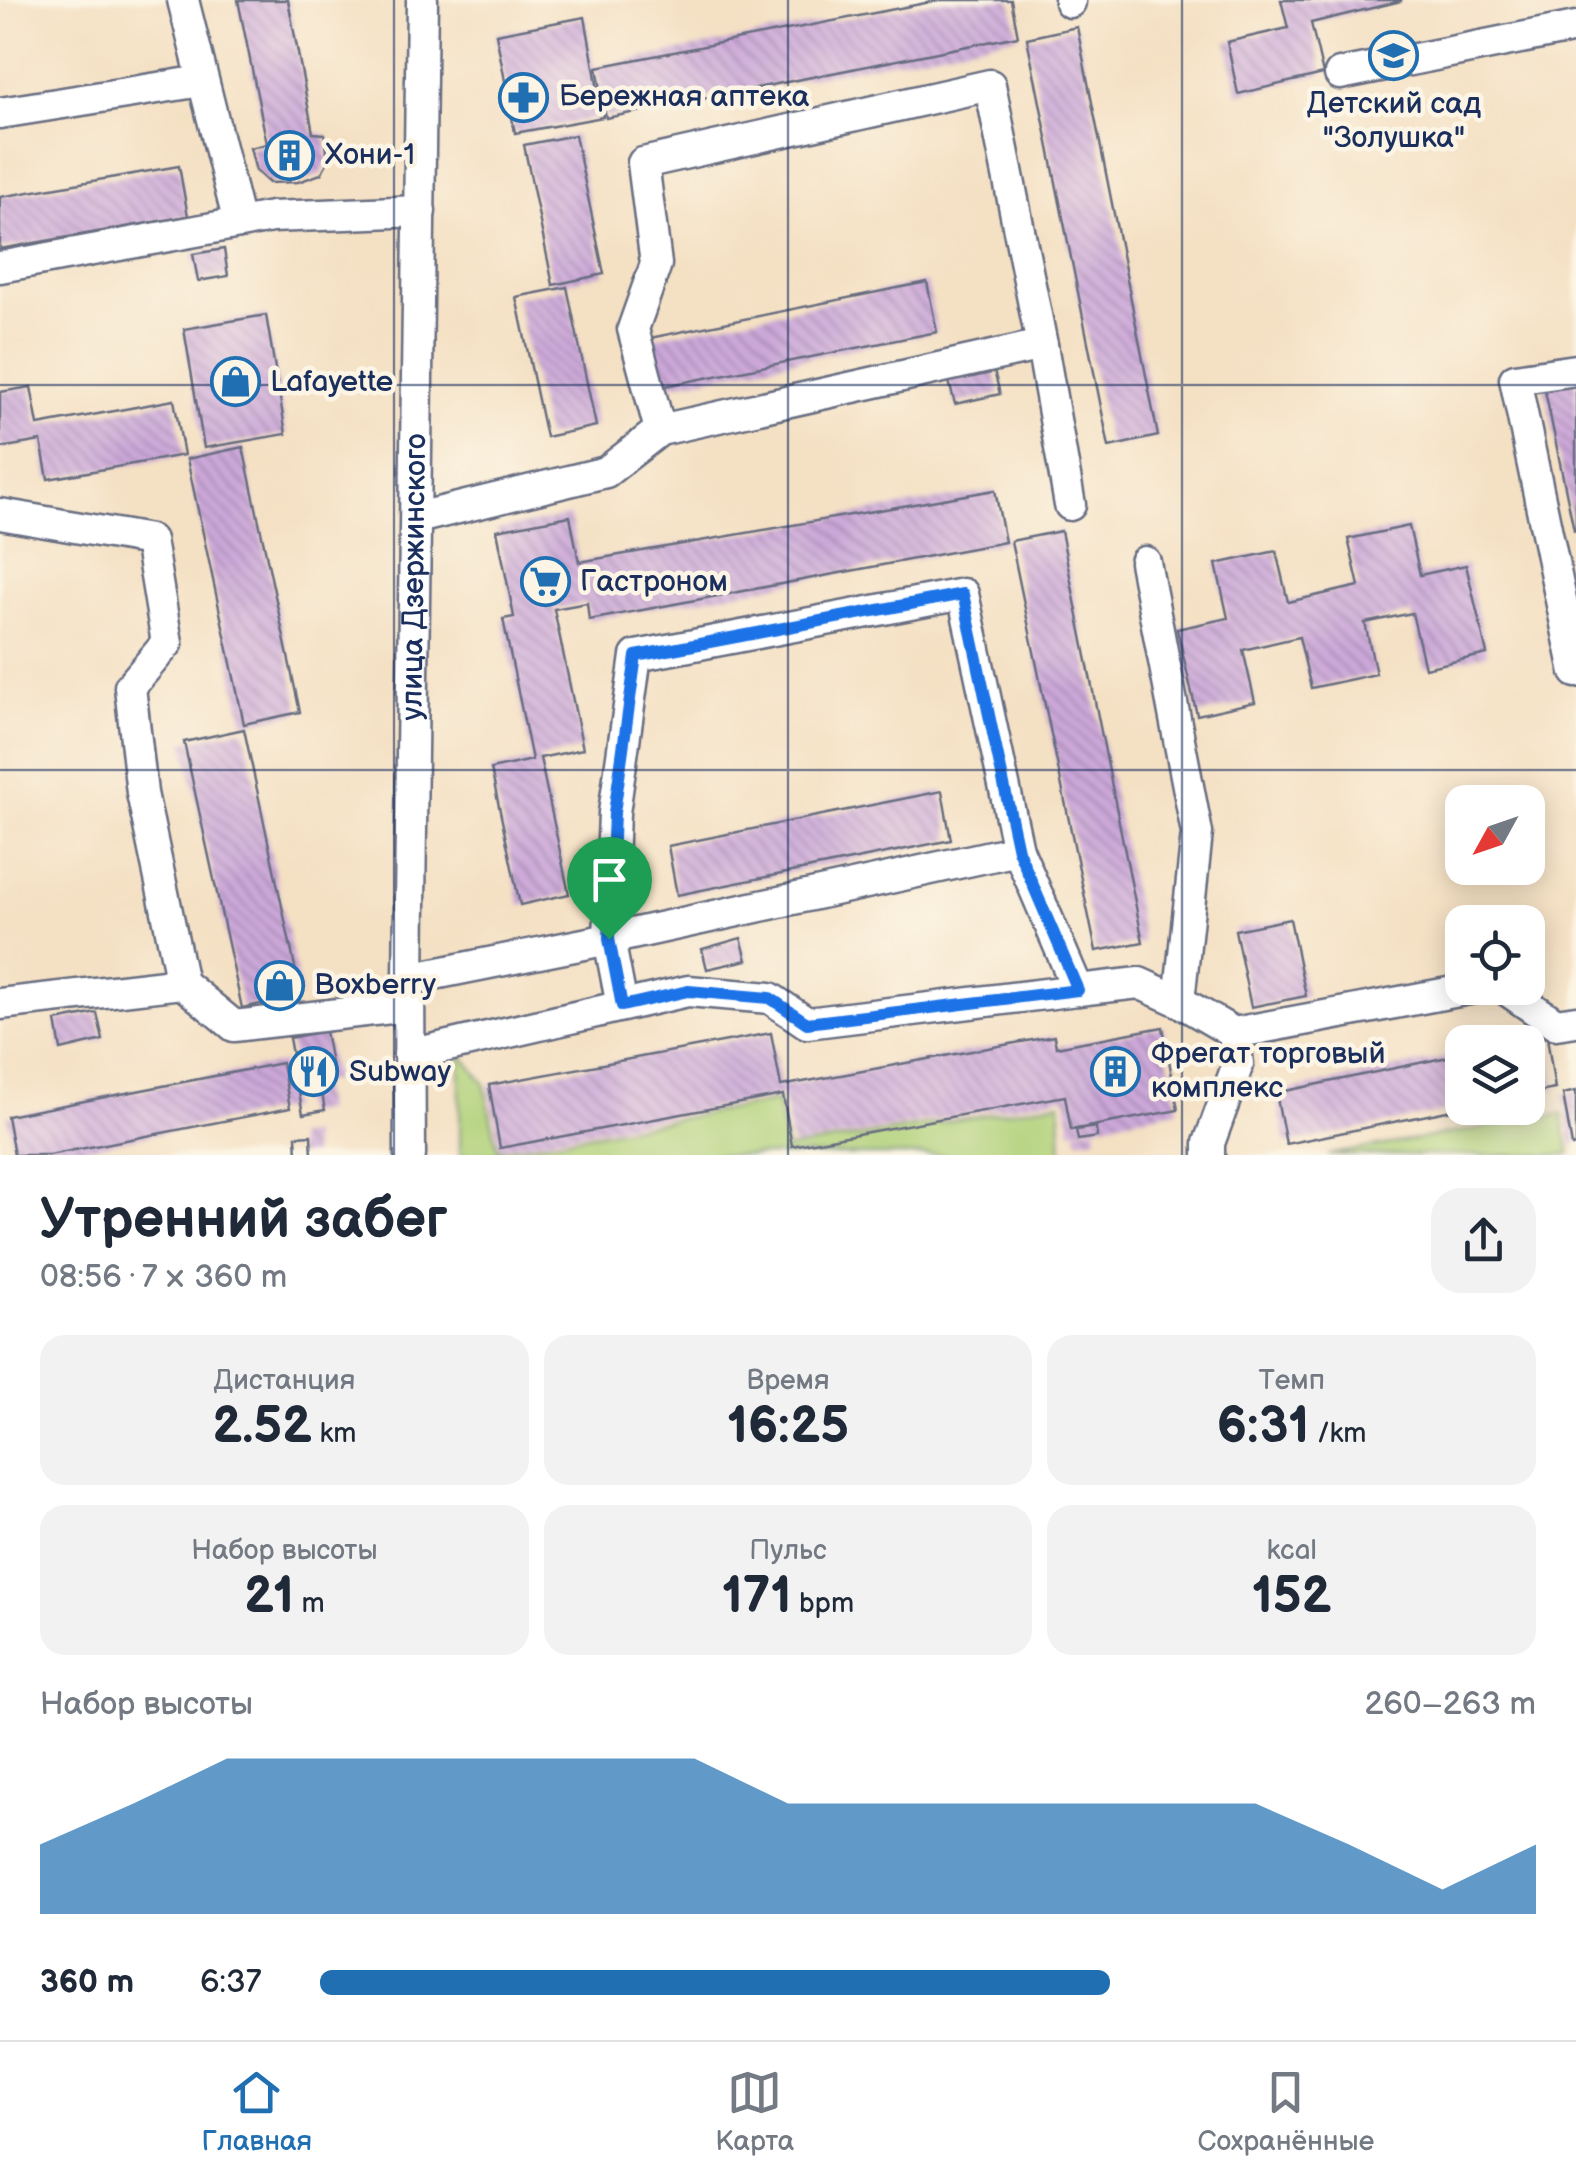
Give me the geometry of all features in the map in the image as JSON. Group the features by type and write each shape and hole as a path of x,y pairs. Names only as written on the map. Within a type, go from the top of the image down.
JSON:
{"street":[{"path":"183,0 239,223"},
{"name":"улица Дзержинского","path":"410,1155 422,0"},
{"path":"1340,74 1576,27"},
{"path":"0,113 202,81"},
{"path":"660,430 634,330 656,264 643,163 990,85 1070,505"},
{"path":"0,268 272,217 420,211"},
{"path":"416,518 606,472 660,430 1042,346"},
{"path":"1576,370 1514,379 1576,672"},
{"path":"0,514 150,540 167,643 130,687 142,793 182,983 234,1026 409,992 609,939 1018,850"},
{"path":"1146,562 1197,832 1178,1001"},
{"path":"622,1006 609,939 614,813 636,656 963,594 1018,850 1078,990"},
{"path":"0,1004 182,983"},
{"path":"409,1054 688,991 770,998 807,1023 1139,983 1234,1034 1445,994"},
{"path":"1529,1005 1556,1024 1576,1021"},
{"path":"1209,1155 1209,1144 1238,1064 1234,1034"}],"green space":[{"path":"460,1053 484,1083 498,1151 777,1101 787,1149 1060,1102 1062,1155 460,1155"},
{"path":"1562,1114 1570,1155 1328,1155 1499,1125 1545,1125 1545,1117"}],"building":[{"path":"238,0 288,0 313,133 325,134 328,161 321,174 298,182 269,183 256,171 250,148 267,144"},
{"path":"941,0 1011,0 1018,36 606,118 597,67"},
{"path":"1281,0 1401,1 1311,23 1323,74 1238,94 1227,42 1288,28"},
{"path":"585,17 603,117 515,133 496,34"},
{"path":"1077,27 1158,436 1109,447 1027,38"},
{"path":"575,135 604,274 553,285 524,145"},
{"path":"179,166 188,216 0,249 0,197"},
{"path":"224,249 228,276 198,281 193,254"},
{"path":"927,282 937,332 660,387 650,338"},
{"path":"567,287 596,426 546,437 516,297"},
{"name":"Lafayette","path":"266,315 286,434 204,448 184,329"},
{"path":"993,367 1000,394 955,404 948,378"},
{"path":"1576,379 1576,530 1574,530 1544,386"},
{"path":"31,387 38,425 174,400 184,455 48,479 41,441 0,448 0,392"},
{"path":"243,447 300,712 244,724 187,459"},
{"path":"995,490 1005,542 589,620 587,603 554,609 583,749 540,758 569,894 520,905 491,769 532,760 503,619 514,617 497,530 570,516 579,562"},
{"path":"1409,526 1420,575 1466,565 1487,654 1425,668 1412,613 1365,623 1376,674 1311,688 1299,637 1243,650 1255,702 1197,715 1177,629 1228,618 1216,564 1276,551 1288,602 1359,586 1348,539"},
{"path":"1061,531 1143,942 1096,951 1011,541"},
{"path":"244,729 301,995 242,1008 184,742"},
{"path":"942,791 951,840 677,895 668,846"},
{"path":"1290,919 1306,996 1251,1007 1235,930"},
{"path":"741,938 747,960 707,969 702,949"},
{"path":"97,1013 103,1040 61,1050 56,1021"},
{"path":"1163,1027 1178,1110 1071,1130 1065,1096 792,1146 783,1095 500,1148 489,1085 771,1033 781,1086 1054,1036 1056,1047"},
{"name":"Subway","path":"325,1031 334,1080 320,1083 325,1110 303,1114 289,1038"},
{"path":"1545,1037 1555,1089 1545,1091"},
{"path":"1445,1058 1445,1111 1286,1144 1276,1093"},
{"path":"282,1063 290,1108 49,1155 14,1155 7,1116"},
{"path":"1576,1091 1576,1145 1572,1146 1563,1094"},
{"path":"1096,1127 1097,1137 1078,1140 1076,1130"},
{"path":"311,1135 312,1155 297,1155 296,1136"}],"place":[{"name":"Детский сад \"Золушка\"","path":"1394,55"},
{"name":"Бережная аптека","path":"524,97"},
{"name":"Хони-1","path":"290,155"},
{"name":"Lafayette","path":"235,382"},
{"name":"Гастроном","path":"545,582"},
{"name":"Boxberry","path":"279,985"},
{"name":"Фрегат торговый комплекс","path":"1116,1071"},
{"name":"Subway","path":"314,1072"}],"route":[{"path":"963,594 1018,850 1078,990 807,1023 770,998 688,991 622,1006 609,939 614,813 636,656 963,594"}]}
